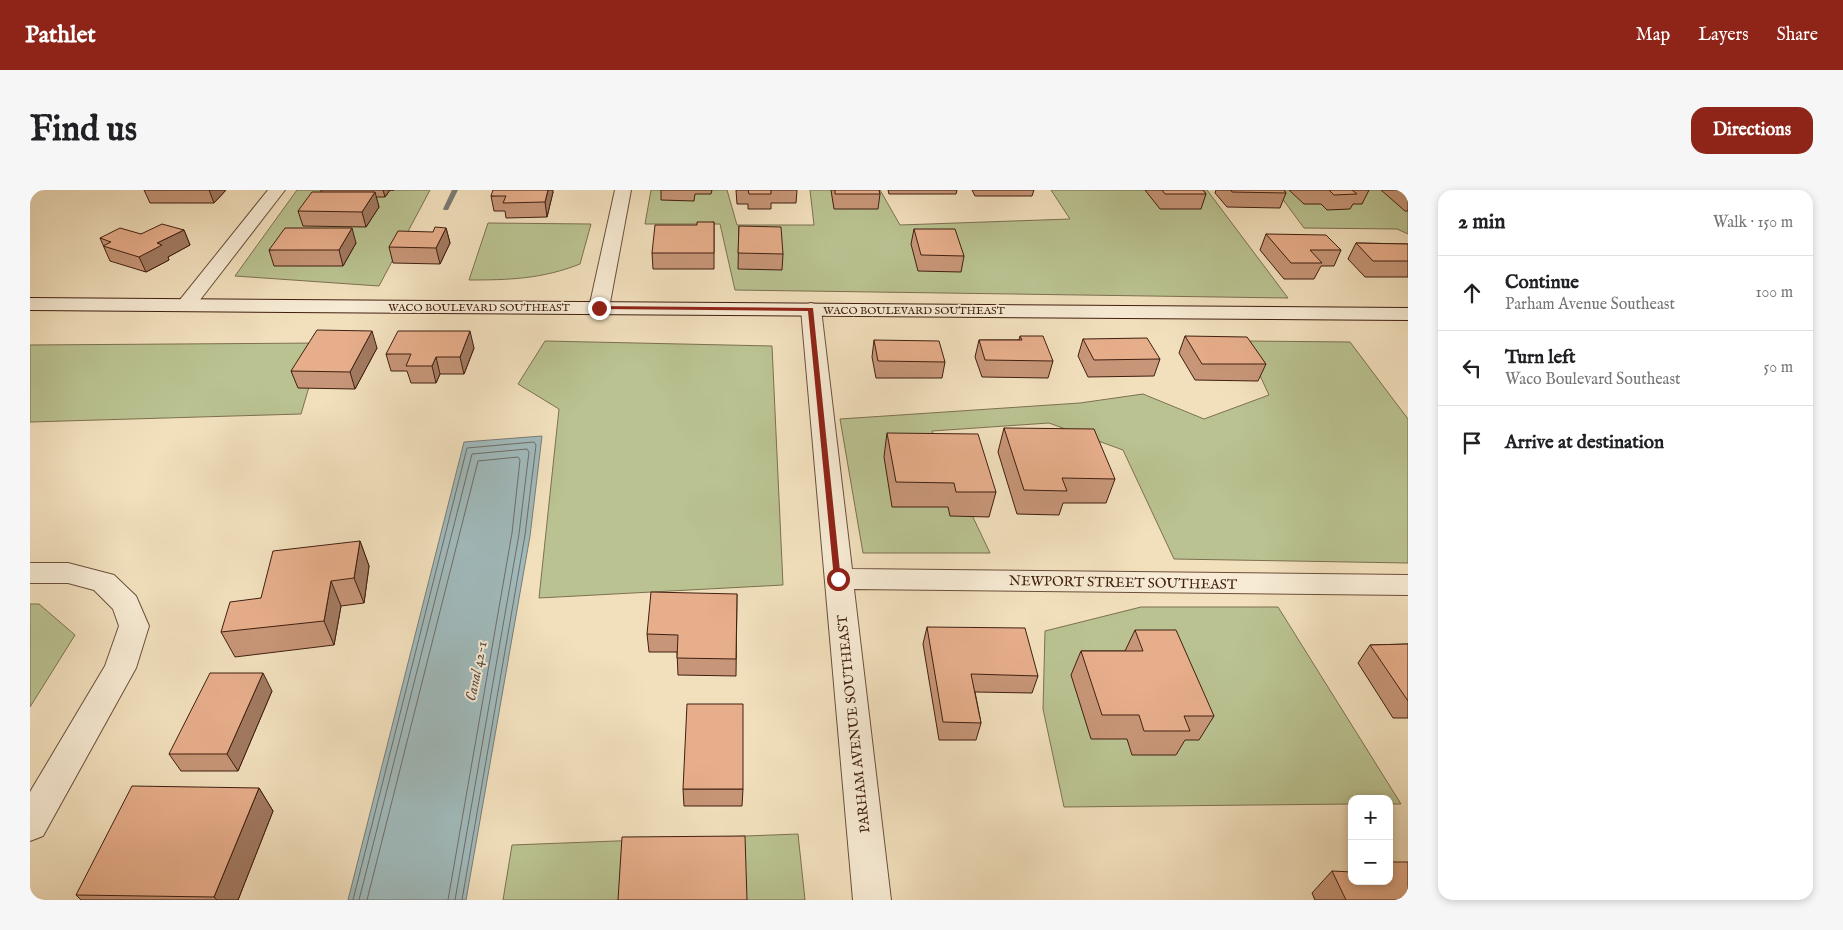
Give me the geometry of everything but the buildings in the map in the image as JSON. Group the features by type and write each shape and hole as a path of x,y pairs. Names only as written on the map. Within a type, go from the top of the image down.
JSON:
{"street":[{"path":"186,305 277,190"},
{"path":"599,308 623,190"},
{"name":"WACO BOULEVARD SOUTHEAST","path":"30,304 1408,314"},
{"name":"PARHAM AVENUE SOUTHEAST","path":"811,309 872,900"},
{"path":"30,572 68,573 104,582 126,604 134,626 120,668 30,826"},
{"name":"NEWPORT STREET SOUTHEAST","path":"838,579 1408,585"}],"green space":[{"path":"297,190 430,190 379,286 235,276"},
{"path":"651,190 727,190 737,225 814,225 810,190 880,190 900,225 1070,219 1051,190 1207,190 1288,298 735,290 720,224 645,224"},
{"path":"1276,190 1408,190 1408,234 1397,229 1304,228"},
{"path":"488,223 591,224 580,264 539,276 498,280 469,280"},
{"path":"545,341 772,346 783,585 539,598 559,409 518,384"},
{"path":"1244,341 1350,342 1408,419 1408,563 1174,559 1123,450 1049,423 932,431 990,553 863,553 840,419 1080,403 1143,394 1204,419 1269,395"},
{"path":"322,343 301,414 30,422 30,345"},
{"path":"30,604 39,604 75,635 30,707"},
{"path":"1141,607 1278,607 1401,804 1393,804 1393,795 1348,795 1348,804 1064,807 1043,709 1045,631"},
{"path":"798,834 805,900 503,900 512,845"}],"water":[{"name":"Canal 42-1","path":"542,436 530,536 466,900 348,900 464,442"}],"waterway":[{"path":"446,209 455,190"}],"route":[{"path":"599,308 811,309 838,579"}]}
